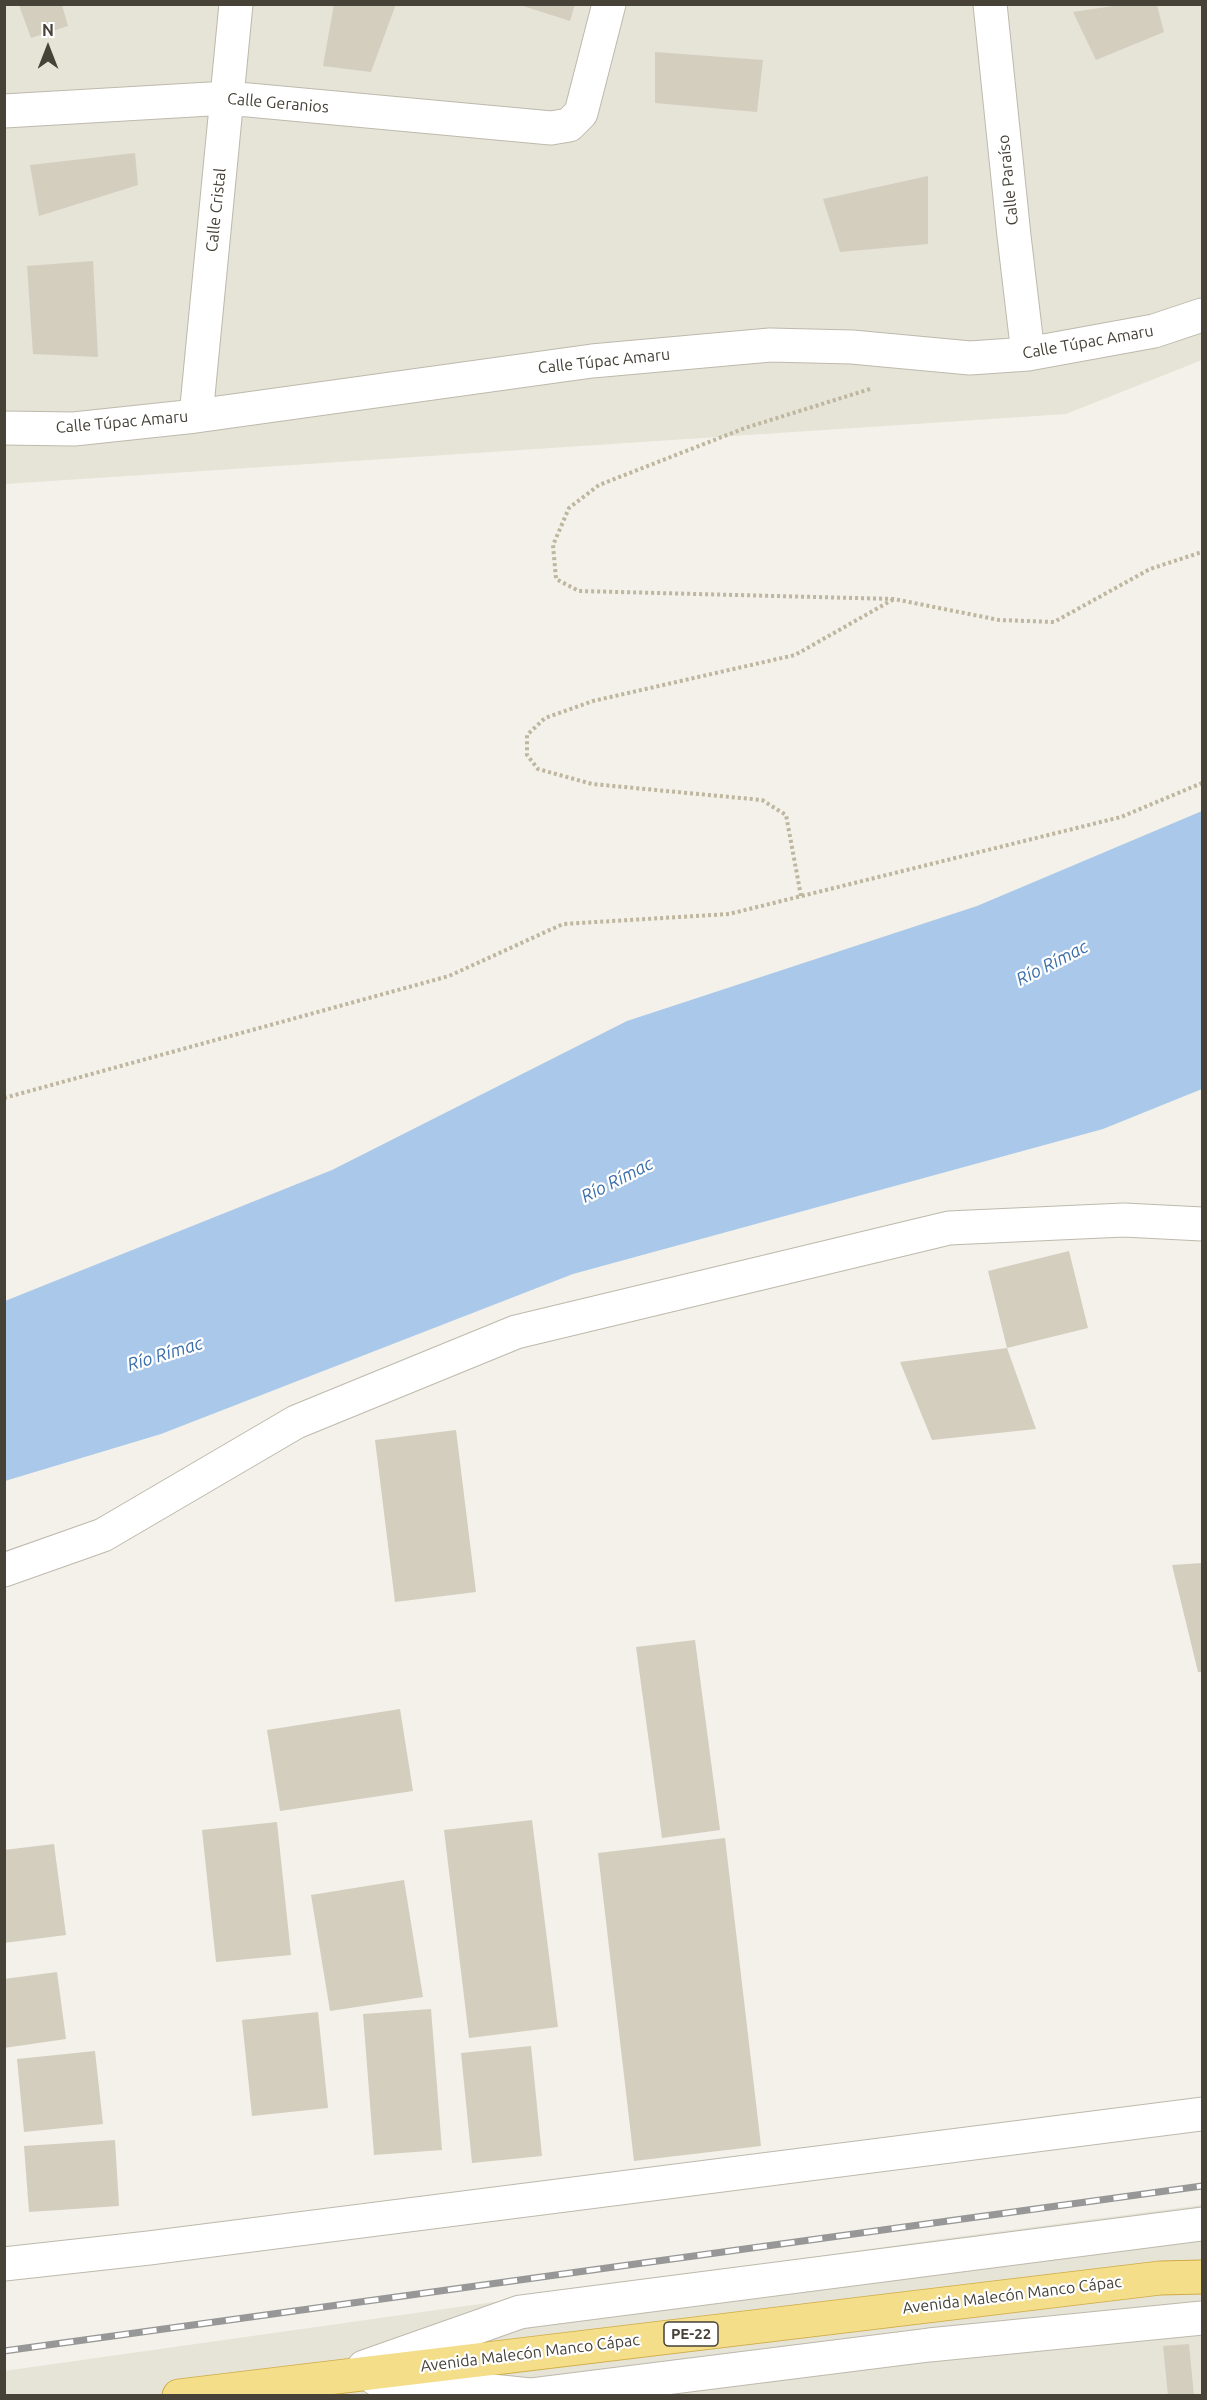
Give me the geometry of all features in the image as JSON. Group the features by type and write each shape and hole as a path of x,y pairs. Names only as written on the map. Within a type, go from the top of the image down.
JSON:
{"highway":[{"name":"Avenida Malecón Manco Cápac","path":"179,2396 1160,2278 1203,2277"}],"street":[{"name":"Calle Cristal","path":"196,416 236,4"},
{"name":"Calle Geranios","path":"4,111 227,98 551,128 569,125 581,113 609,4"},
{"name":"Calle Paraíso","path":"990,4 1014,236 1029,354"},
{"name":"Calle Túpac Amaru","path":"4,428 74,429 196,416 592,361 770,345 852,347 970,358 1029,354 1154,331 1203,315"},
{"path":"4,1570 103,1535 296,1422 516,1332 949,1228 1124,1220 1203,1224"},
{"path":"4,2264 1203,2114"},
{"path":"341,2376 520,2312 1203,2224"},
{"path":"341,2376 530,2395 929,2345 1203,2318"}],"path":[{"path":"880,386 746,428 599,485 569,508 553,545 556,579 579,591 894,599 999,620 1054,622 1150,569 1203,552"},
{"path":"801,897 786,815 762,800 592,784 538,770 527,754 527,735 545,718 593,701 795,655 894,599"},
{"path":"4,1098 449,976 563,924 729,914 1121,817 1203,783"}],"shaded area":[{"path":"5,5 1202,5 1202,360 1066,414 5,484"},
{"path":"1202,2205 1202,2395 5,2396 4,2371 941,2239"}],"water":[{"name":"Río Rímac","path":"1202,811 1202,1089 1103,1129 573,1274 161,1434 5,1481 5,1301 332,1170 627,1021 977,906"}],"building":[{"path":"334,4 396,4 371,72 323,66"},
{"path":"517,4 575,4 570,21"},
{"path":"19,5 62,5 68,26 31,38"},
{"path":"1120,5 1157,5 1164,32 1096,60 1073,12"},
{"path":"655,52 763,60 757,112 655,103"},
{"path":"135,153 138,185 39,216 30,165"},
{"path":"928,176 928,244 840,252 823,199"},
{"path":"93,261 98,357 33,354 27,266"},
{"path":"1069,1251 1088,1328 1007,1348 988,1271"},
{"path":"1007,1348 1036,1429 932,1440 900,1362"},
{"path":"456,1430 476,1592 395,1602 375,1440"},
{"path":"1202,1563 1202,1672 1198,1672 1172,1565"},
{"path":"695,1640 720,1830 662,1838 636,1647"},
{"path":"400,1709 413,1791 280,1811 267,1730"},
{"path":"532,1820 558,2027 469,2038 444,1830"},
{"path":"277,1822 291,1955 216,1962 202,1830"},
{"path":"725,1838 761,2146 634,2161 598,1853"},
{"path":"54,1844 66,1935 4,1943 4,1850"},
{"path":"404,1880 423,1997 330,2011 311,1895"},
{"path":"57,1972 66,2039 4,2048 4,1979"},
{"path":"431,2009 442,2150 374,2155 363,2014"},
{"path":"318,2012 328,2108 252,2116 242,2020"},
{"path":"531,2046 542,2156 472,2163 461,2053"},
{"path":"95,2051 103,2124 24,2132 17,2059"},
{"path":"115,2140 119,2206 29,2212 24,2146"},
{"path":"1189,2344 1194,2396 1168,2396 1163,2346"}],"railway":[{"path":"4,2351 1202,2186"}]}
